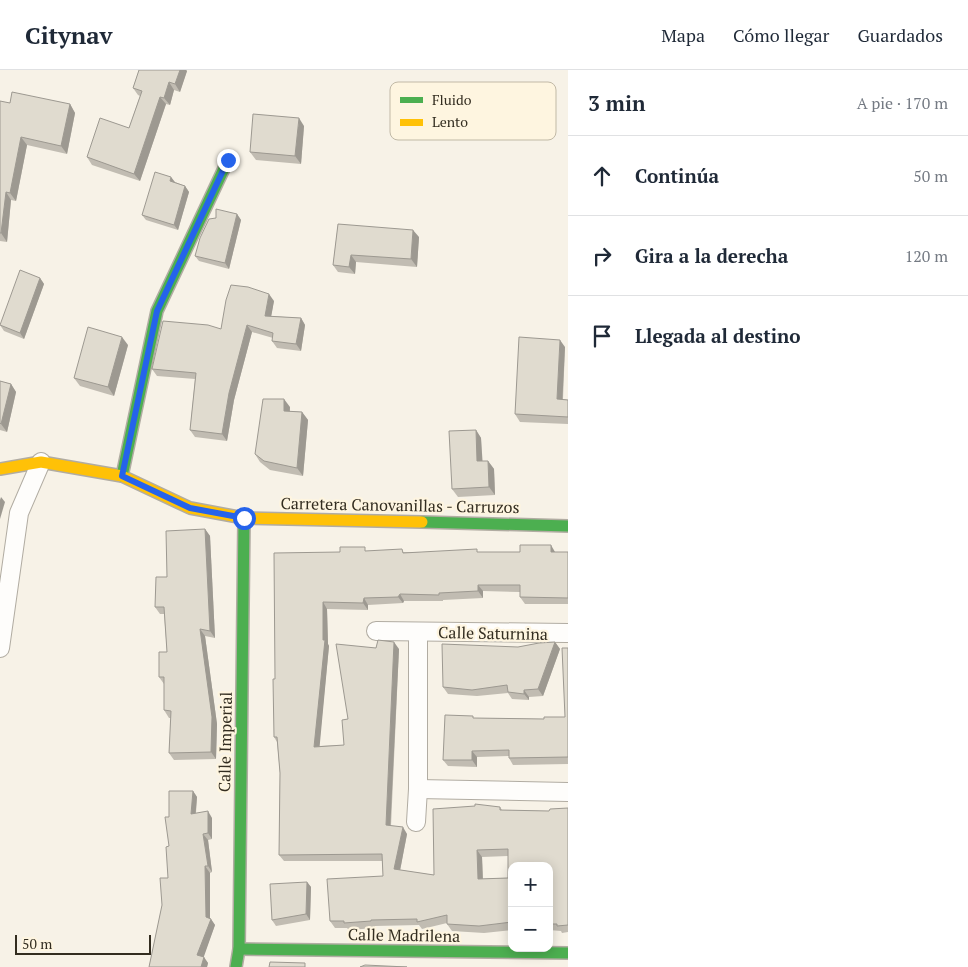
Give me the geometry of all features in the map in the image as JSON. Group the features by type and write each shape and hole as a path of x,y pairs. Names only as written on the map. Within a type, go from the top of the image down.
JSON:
{"street":[{"path":"122,476 157,311 228,160"},
{"path":"0,648 19,513 41,462"},
{"name":"Carretera Canovanillas - Carruzos","path":"0,469 41,462 122,476 190,508 244,518 568,526"},
{"name":"Calle Imperial","path":"236,967 239,949 244,518"},
{"name":"Calle Saturnina","path":"376,631 568,633"},
{"path":"416,822 418,789 418,632"},
{"path":"418,789 568,792"},
{"name":"Calle Madrilena","path":"239,949 568,953"}],"building":[{"path":"139,70 180,70 175,84 169,82 164,98 160,97 134,174 87,157 100,118 129,128 142,91 133,88"},
{"path":"12,92 70,104 61,146 21,137 10,193 6,192 0,233 0,101 10,103"},
{"path":"253,114 299,118 295,156 250,152"},
{"path":"155,172 171,177 170,181 185,186 174,225 142,215"},
{"path":"216,209 237,214 225,263 195,256 200,238 209,219 216,218"},
{"path":"338,224 413,230 411,259 351,255 349,267 333,265"},
{"path":"20,270 40,278 20,333 0,325"},
{"path":"231,285 248,287 269,294 265,316 301,318 296,344 272,341 273,333 247,325 229,393 222,434 190,430 196,373 152,369 163,321 208,325 221,329 226,300"},
{"path":"88,327 122,337 108,387 74,378"},
{"path":"519,337 560,340 557,399 568,400 568,417 515,414"},
{"path":"0,381 11,384 1,424 0,423"},
{"path":"263,399 284,399 284,411 302,412 297,468 264,461 255,454"},
{"path":"476,430 477,461 488,461 489,487 452,489 449,431"},
{"path":"205,529 210,631 200,629 212,717 211,752 169,753 171,711 164,710 164,677 159,677 159,652 167,652 164,607 155,607 156,577 167,577 166,531"},
{"path":"520,545 551,545 551,552 568,552 568,598 520,597 520,585 478,585 478,591 439,593 439,595 400,594 398,597 364,598 363,603 323,602 323,640 325,640 314,747 344,745 342,720 348,719 336,644 376,648 378,640 394,642 386,825 403,827 394,869 434,875 433,809 475,806 475,804 500,807 500,810 549,811 550,809 568,808 568,925 557,926 557,924 553,924 553,862 508,862 508,849 477,850 478,879 508,878 508,922 479,926 447,924 447,915 417,922 417,919 371,920 344,923 344,921 330,921 327,879 383,876 382,854 279,855 280,773 277,737 274,737 273,679 275,679 274,553 340,552 340,547 365,547 365,551 402,549 403,553 477,549 477,552 520,552"},
{"path":"555,642 538,689 524,690 524,694 508,692 507,685 472,690 443,687 442,644 518,647"},
{"path":"562,648 568,648 568,757 509,758 509,750 472,751 472,760 443,760 445,715 473,716 473,718 544,719 544,717 565,717"},
{"path":"169,791 193,791 191,814 208,811 208,833 203,834 208,866 205,866 206,917 211,919 197,955 204,957 201,967 149,967 162,905 160,878 168,878 166,847 169,846 165,817 169,817"},
{"path":"307,882 306,914 272,920 270,884"},
{"path":"270,962 305,963 305,967 269,967"},
{"path":"365,965 407,967 360,967"}],"traffic: fast":[{"path":"122,476 157,311 228,160"},
{"path":"236,967 239,949 244,518"},
{"path":"422,522 568,526"},
{"path":"239,949 568,953"}],"traffic: slow":[{"path":"0,469 41,462 122,476 190,508 244,518 422,522"}],"route":[{"path":"228,160 157,311 122,476 190,508 244,518"}]}
